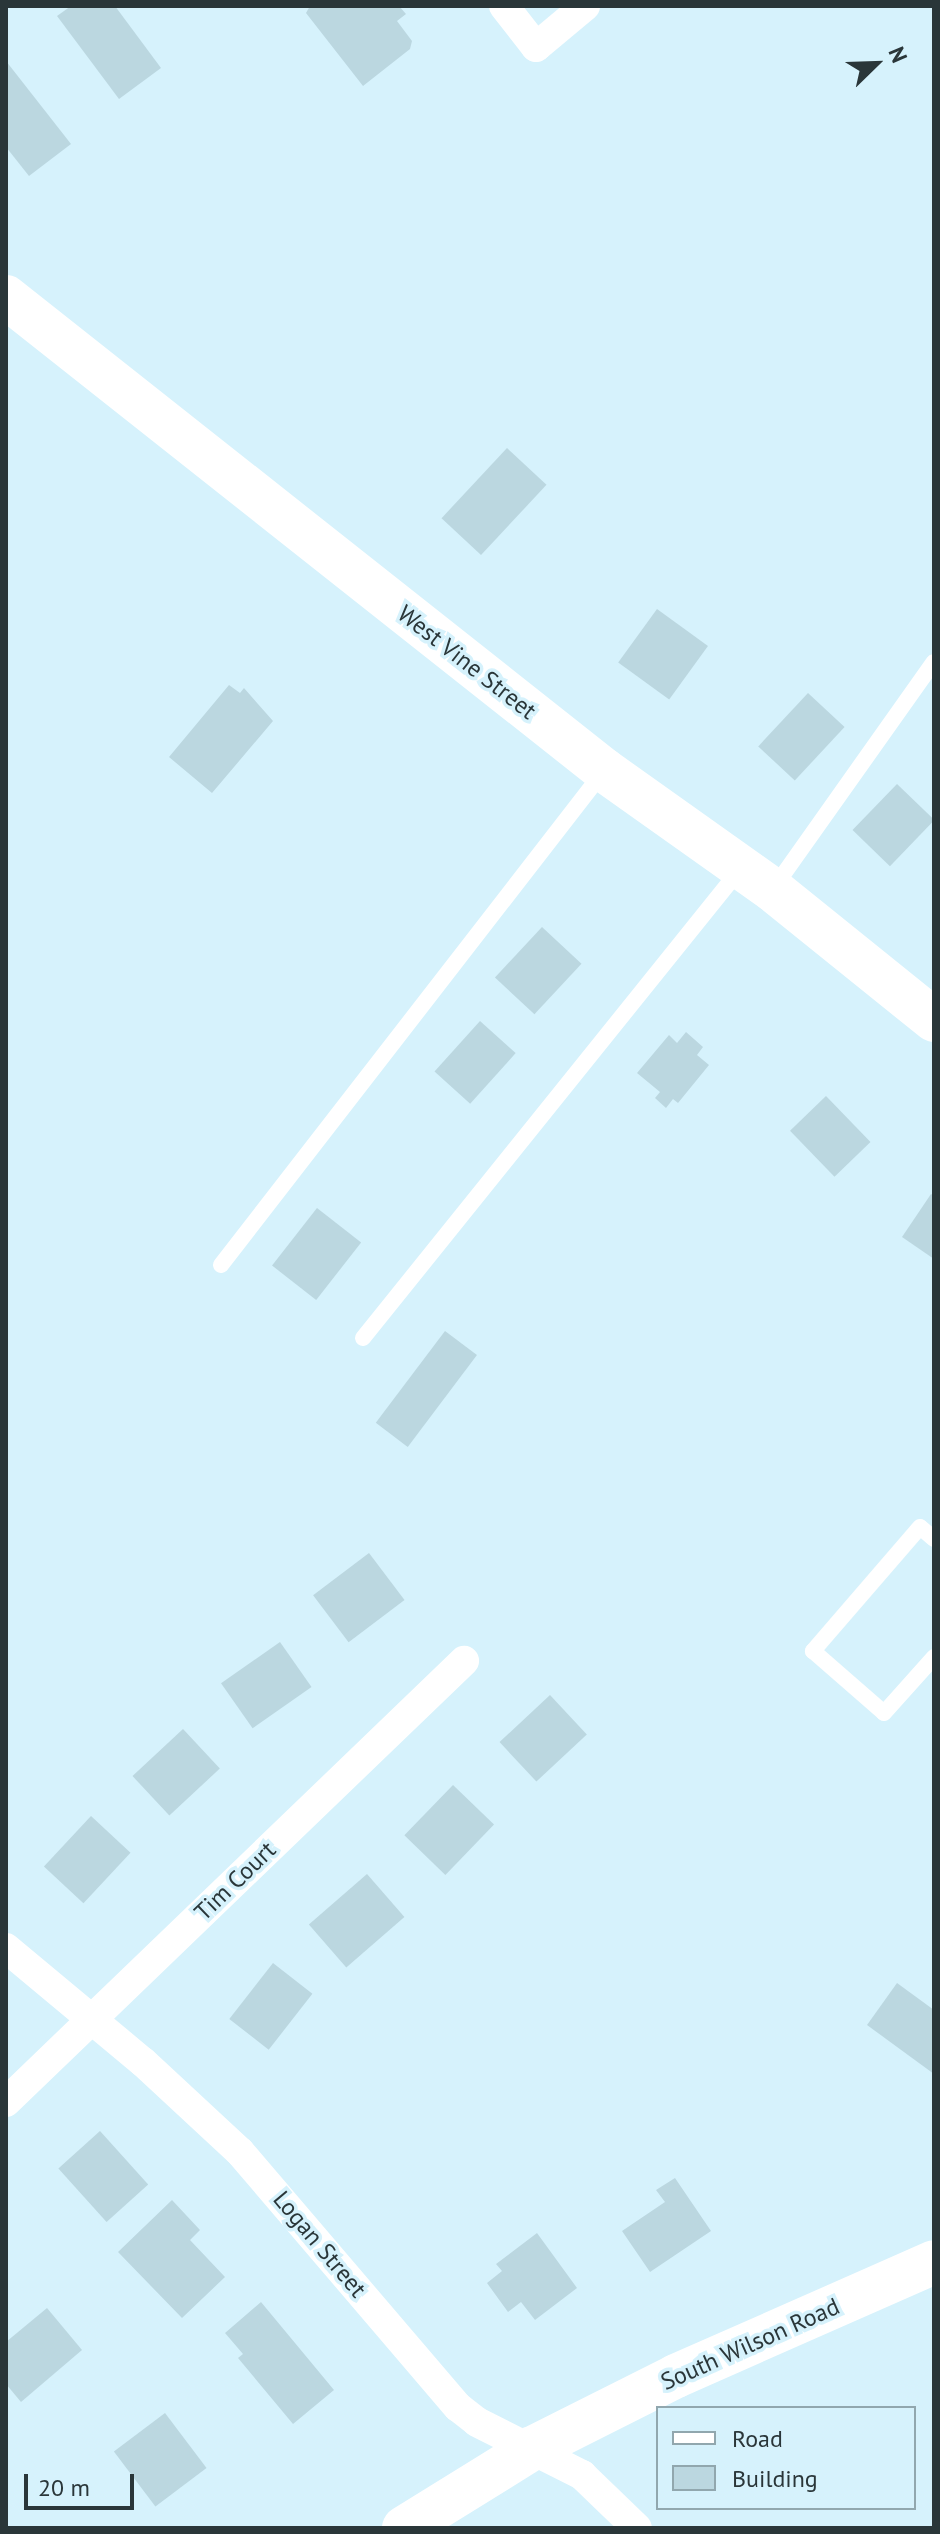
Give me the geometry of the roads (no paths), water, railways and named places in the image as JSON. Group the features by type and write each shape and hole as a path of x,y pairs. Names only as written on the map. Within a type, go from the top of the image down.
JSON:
{"main road":[{"name":"West Vine Street","path":"6,297 604,770 758,879 934,1020"},
{"name":"South Wilson Road","path":"404,2528 533,2448 676,2376 934,2262"}],"street":[{"path":"504,6 536,47 585,6"},
{"name":"Tim Court","path":"6,2102 464,1661"},
{"name":"Logan Street","path":"6,1948 240,2152 458,2407 477,2422 582,2475 637,2528"}],"lane":[{"path":"363,1338 758,879 934,662"},
{"path":"221,1265 604,770"},
{"path":"934,1539 920,1527 813,1651 884,1713 934,1657"}]}
